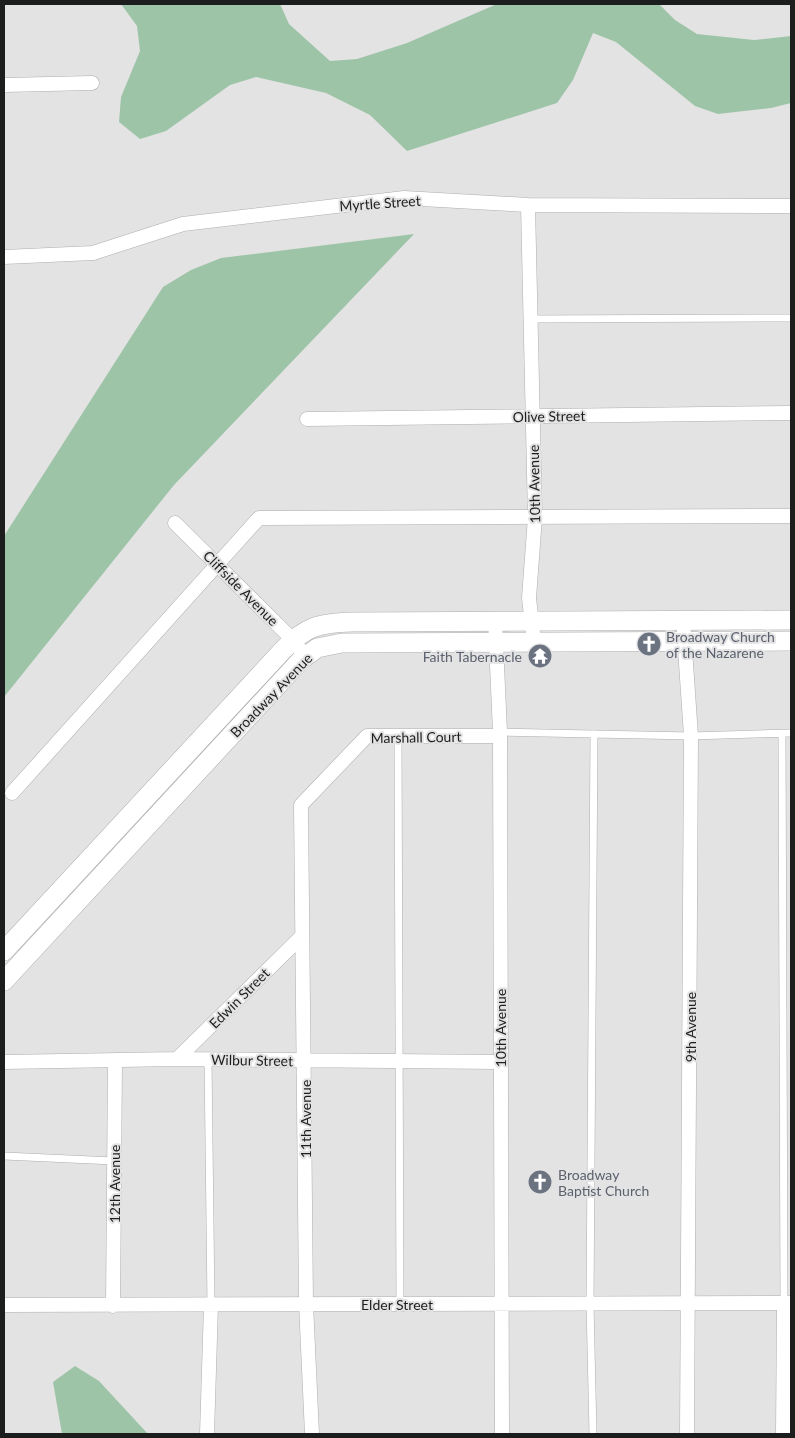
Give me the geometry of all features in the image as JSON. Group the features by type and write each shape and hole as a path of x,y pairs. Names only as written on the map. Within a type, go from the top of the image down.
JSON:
{"main road":[{"name":"Broadway Avenue","path":"4,951 293,640 312,626 332,623 791,620"},
{"name":"Broadway Avenue","path":"4,981 305,656 322,645 342,643 791,641"}],"street":[{"path":"4,85 92,83"},
{"name":"Myrtle Street","path":"4,257 93,254 183,224 404,198 528,206 791,206"},
{"name":"10th Avenue","path":"528,206 535,517 529,598 534,642"},
{"name":"Olive Street","path":"306,419 791,413"},
{"path":"12,793 260,518 791,516"},
{"name":"Cliffside Avenue","path":"175,523 293,640 305,656"},
{"name":"9th Avenue","path":"684,620 691,736 687,1434"},
{"name":"10th Avenue","path":"495,621 500,734 502,1434"},
{"name":"Marshall Court","path":"301,805 367,736 500,734"},
{"name":"11th Avenue","path":"301,805 306,1304 312,1434"},
{"name":"Edwin Street","path":"177,1059 302,936"},
{"name":"Wilbur Street","path":"4,1062 115,1062 208,1059 500,1062"},
{"name":"12th Avenue","path":"113,1306 115,1062"},
{"path":"783,1434 788,1303"},
{"name":"Elder Street","path":"4,1306 788,1303"},
{"path":"207,1434 211,1305"}],"lane":[{"path":"530,319 791,318"},
{"path":"782,733 788,1303"},
{"path":"500,734 691,736 791,733"},
{"path":"593,1434 590,1304 594,734"},
{"path":"398,736 400,1304"},
{"path":"208,1059 211,1305"},
{"path":"4,1156 114,1161"}],"green space":[{"path":"121,4 280,4 289,24 330,61 357,59 407,43 497,4 659,4 675,20 697,34 754,40 791,36 791,103 771,108 718,114 695,106 616,42 593,33 573,80 557,103 407,151 370,115 326,93 256,77 230,85 166,131 140,139 119,122 121,97 140,51 137,26"},
{"path":"414,234 174,485 4,697 4,536 163,287 191,270 221,258"},
{"path":"75,1366 99,1381 148,1434 62,1434 53,1382"}],"place":[{"name":"Broadway Church of the Nazarene","path":"649,644"},
{"name":"Faith Tabernacle","path":"540,656"},
{"name":"Broadway Baptist Church","path":"540,1182"}]}
